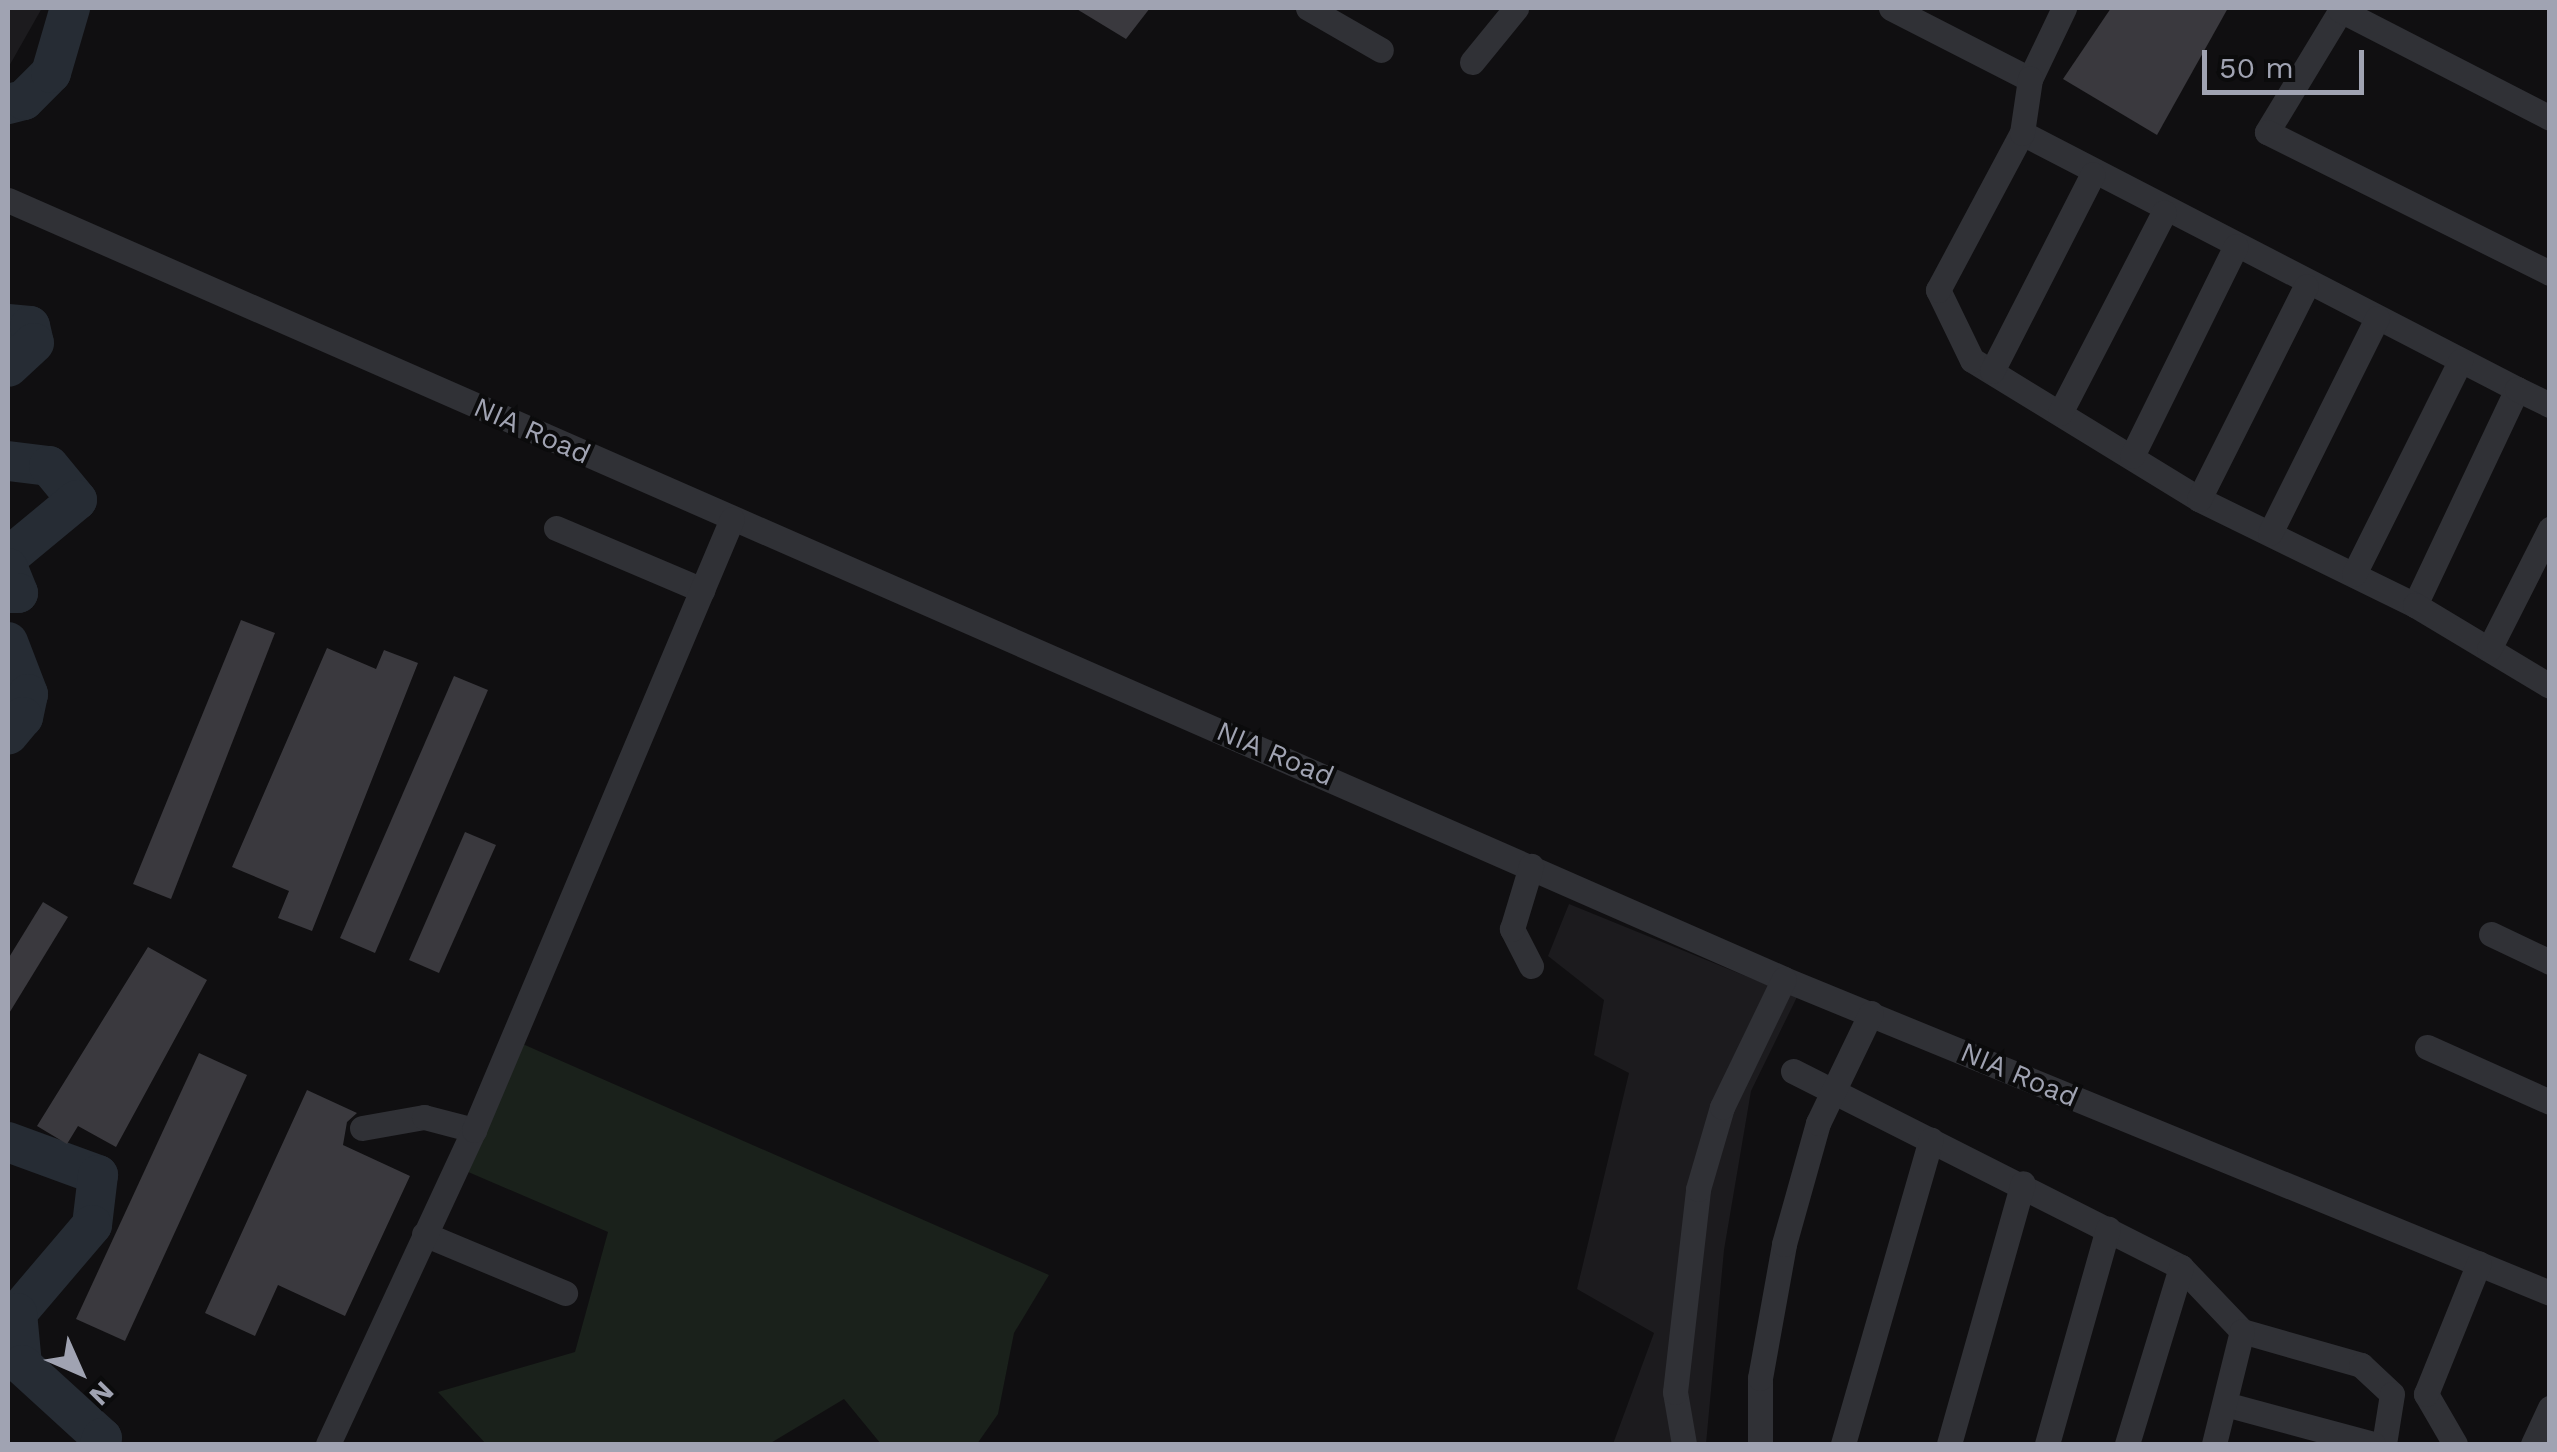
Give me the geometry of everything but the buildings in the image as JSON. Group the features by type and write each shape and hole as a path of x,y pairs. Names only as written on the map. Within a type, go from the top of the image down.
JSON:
{"street":[{"path":"1308,8 1381,50"},
{"path":"1472,62 1516,8"},
{"path":"1891,8 2030,79"},
{"path":"2062,8 2030,79 2022,133 1938,290 1972,360 2199,499 2415,605 2550,686"},
{"path":"2550,118 2341,9 2267,132 2550,273"},
{"path":"2022,133 2306,286 2550,405"},
{"path":"1992,371 2093,174"},
{"name":"NIA Road","path":"8,200 1784,979 2550,1292"},
{"path":"2060,413 2164,212"},
{"path":"2132,456 2236,246"},
{"path":"2199,499 2306,286"},
{"path":"2270,533 2377,318"},
{"path":"2354,574 2460,361"},
{"path":"2415,605 2517,389"},
{"path":"328,1444 474,1130 732,519"},
{"path":"556,528 702,590"},
{"path":"2488,650 2538,578 2550,529"},
{"path":"1531,866 1512,929 1531,966"},
{"path":"2492,934 2550,962"},
{"path":"1684,1444 1676,1392 1696,1200 1722,1107 1784,979"},
{"path":"1760,1444 1760,1378 1784,1244 1834,1090 1872,1013"},
{"path":"2427,1047 2550,1102"},
{"path":"1794,1071 2023,1182 2181,1267 2242,1331 2361,1364 2392,1394 2384,1444"},
{"path":"362,1128 424,1117 474,1130"},
{"path":"1844,1444 1932,1138"},
{"path":"1949,1444 2023,1182"},
{"path":"2047,1444 2108,1228"},
{"path":"424,1234 565,1293"},
{"path":"2455,1444 2426,1394 2479,1264"},
{"path":"2127,1444 2181,1267"},
{"path":"2214,1444 2242,1331"},
{"path":"2226,1404 2374,1444"},
{"path":"2533,1444 2550,1408"}],"shaded area":[{"path":"8,8 42,8 8,68"},
{"path":"1569,904 1797,997 1751,1091 1724,1250 1706,1444 1613,1444 1654,1333 1577,1289 1629,1073 1594,1055 1604,1000 1548,956"},
{"path":"509,1038 1049,1275 1014,1333 998,1414 977,1444 881,1444 844,1399 769,1444 486,1444 438,1392 575,1352 608,1232 452,1165"}],"waterway":[{"path":"8,104 24,100 51,73 70,8"},
{"path":"8,324 30,326 34,343 8,367"},
{"path":"8,461 49,466 77,500 8,557"},
{"path":"8,568 18,593 8,593"},
{"path":"8,642 28,694 23,717 8,735"},
{"path":"8,1142 98,1175 92,1225 17,1313 22,1365 102,1438 100,1444"}]}
